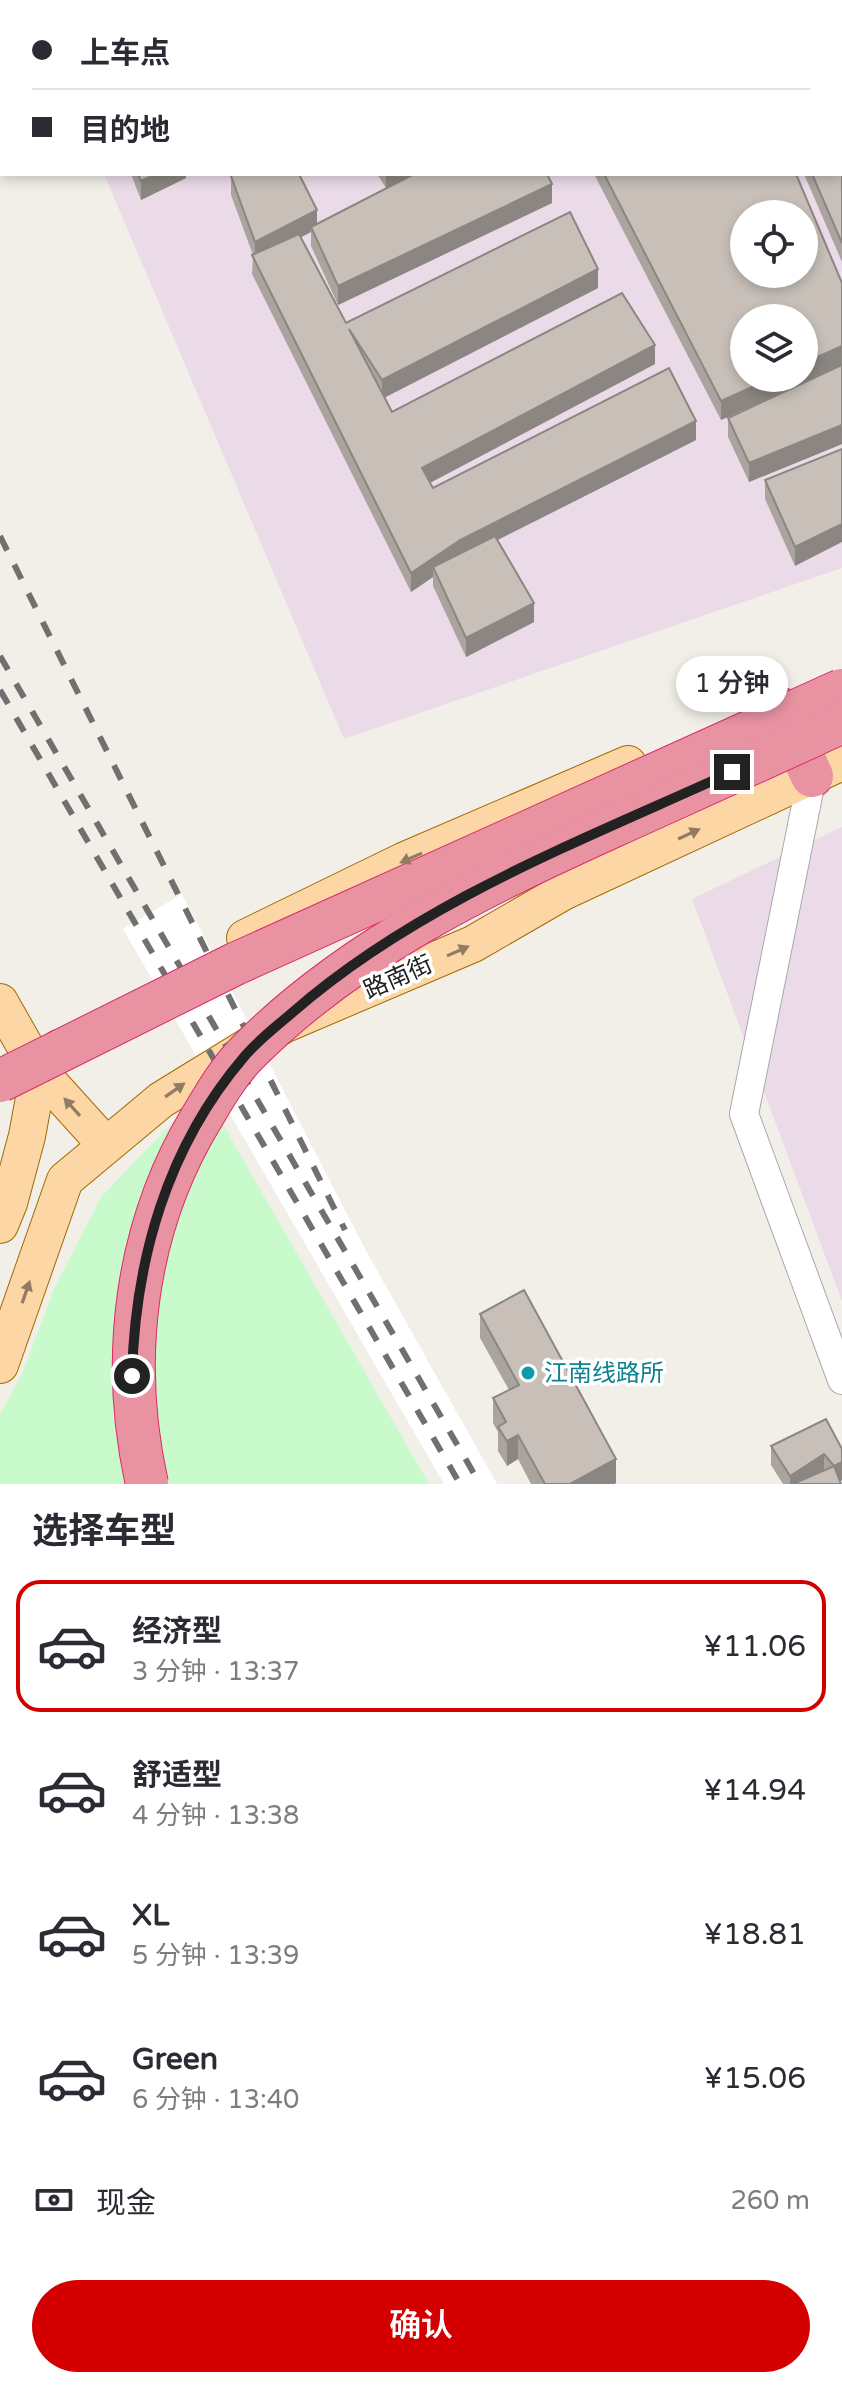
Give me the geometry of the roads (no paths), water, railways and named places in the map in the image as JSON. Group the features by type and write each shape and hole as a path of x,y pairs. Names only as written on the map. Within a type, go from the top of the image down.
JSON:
{"highway":[{"path":"19,1076 235,964 842,690"},
{"path":"777,700 827,769"},
{"path":"147,1484 136,1433 132,1376 145,1257 161,1203 182,1153 211,1102 246,1054 330,981 419,922 566,847 842,722"}],"main road":[{"path":"19,1076 87,1015 403,861 842,670"},
{"name":"路南街","path":"0,1365 65,1180 105,1144 199,1074 283,1025 473,944 563,892 827,769"},
{"path":"0,1002 19,1076 27,1136 0,1225"},
{"path":"0,1068 27,1136 65,1180"},
{"path":"19,1076 105,1144"}],"street":[{"path":"827,769 744,1114 842,1380"}],"railway":[{"path":"0,536 345,1230"},
{"path":"0,656 480,1484"},
{"path":"0,690 460,1484"}],"place":[{"name":"江南线路所","path":"528,1373"}]}
